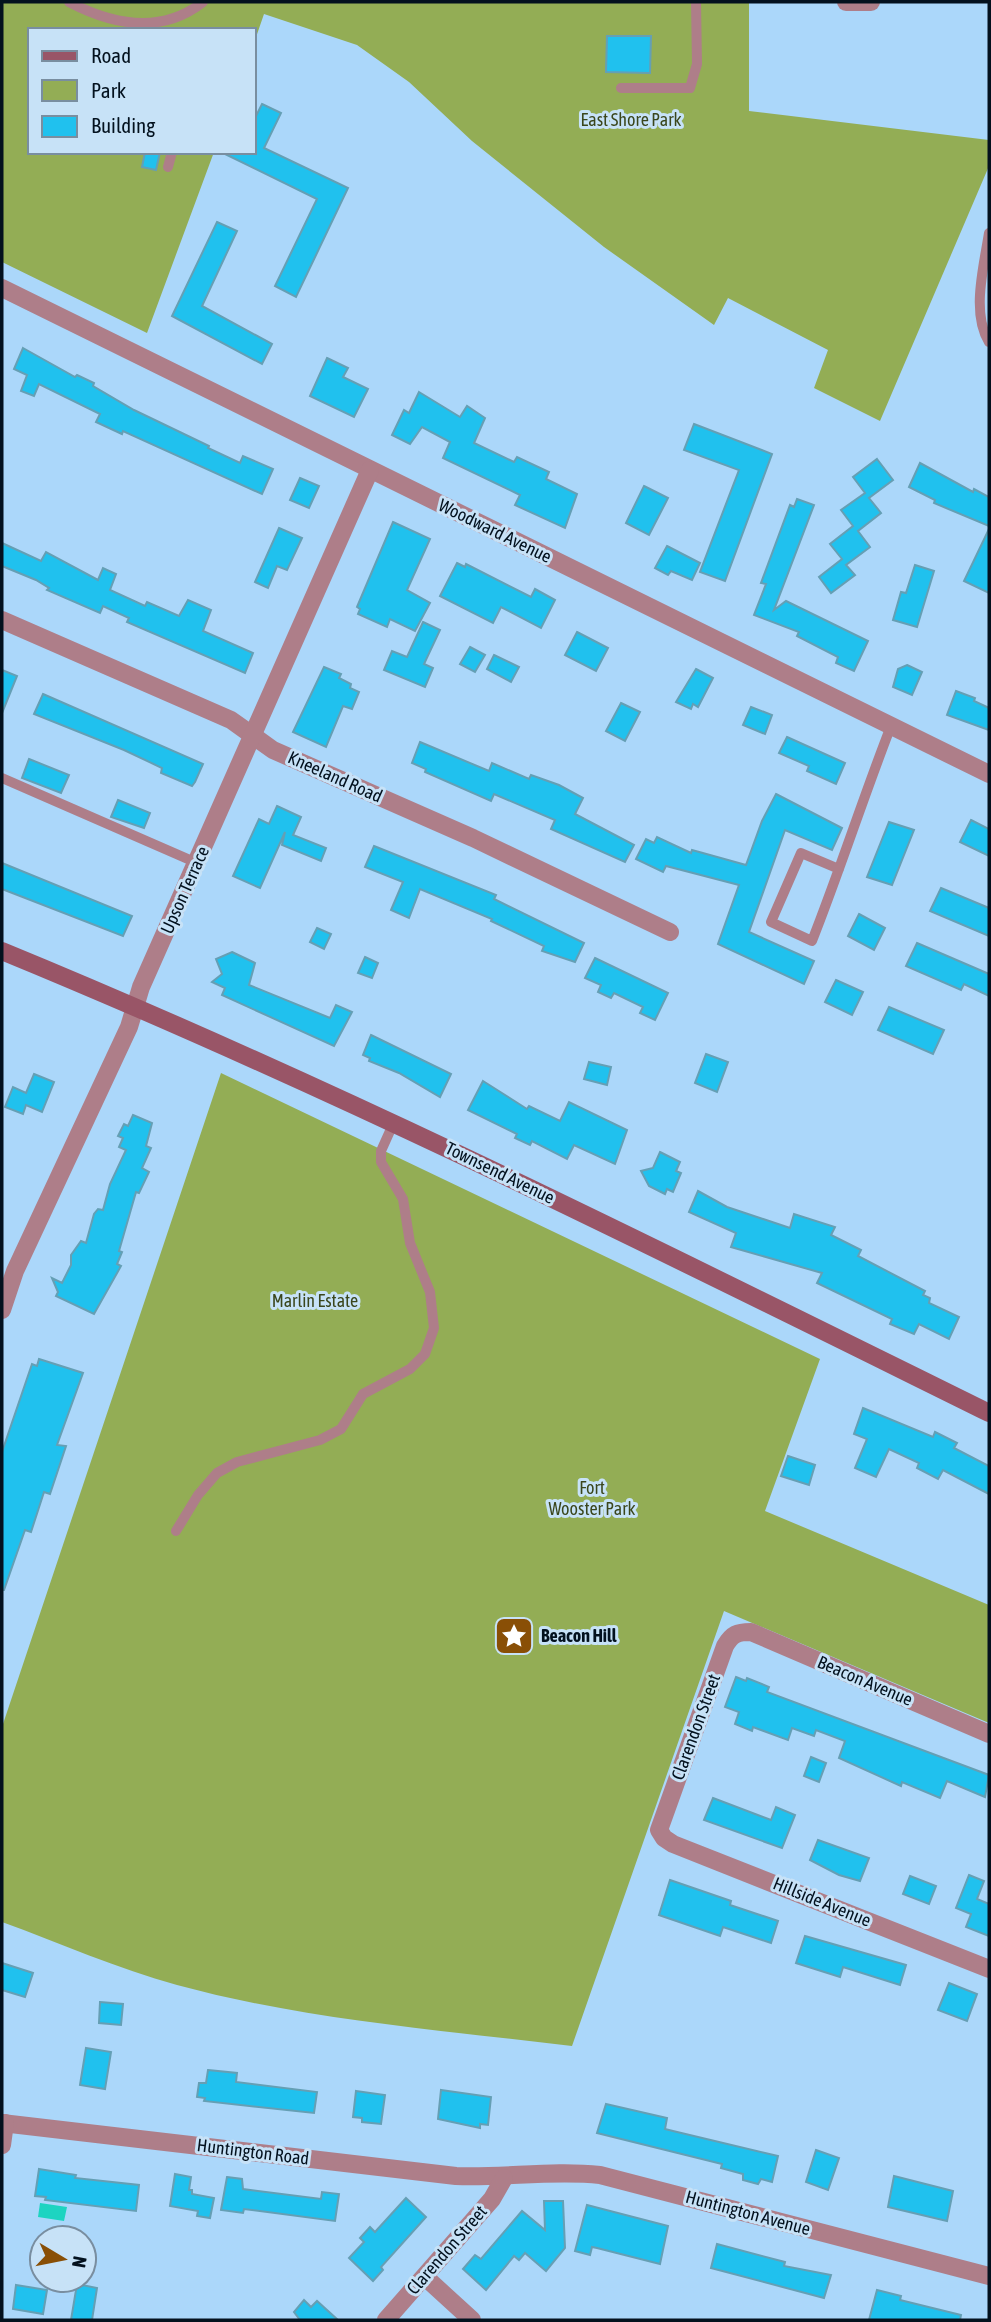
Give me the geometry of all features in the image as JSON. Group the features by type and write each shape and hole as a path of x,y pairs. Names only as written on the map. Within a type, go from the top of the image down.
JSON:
{"main road":[{"name":"Townsend Avenue","path":"2,951 135,1006 394,1122 989,1413"}],"street":[{"path":"846,2 871,2"},
{"name":"Woodward Avenue","path":"2,288 989,774"},
{"name":"Upson Terrace","path":"2,1310 8,1269 129,1027 141,987 370,470"},
{"name":"Kneeland Road","path":"2,620 231,720 254,733 273,750 472,838 670,932"},
{"name":"Beacon Avenue","path":"740,1632 751,1632 989,1734"},
{"name":"Clarendon Street","path":"659,1830 725,1646 732,1635 740,1632"},
{"name":"Hillside Avenue","path":"659,1830 664,1838 673,1844 989,1969"},
{"path":"2,2145 4,2123"},
{"name":"Huntington Road","path":"4,2123 456,2176 504,2178"},
{"name":"Huntington Avenue","path":"504,2178 545,2172 600,2175 989,2276"},
{"name":"Clarendon Street","path":"386,2320 492,2199 504,2178"},
{"path":"425,2277 472,2320"}],"lane":[{"path":"69,2 120,23 151,26 170,20 203,2"},
{"path":"621,88 690,88 697,64 696,2"},
{"path":"168,167 171,154"},
{"path":"989,233 981,286 982,330 989,342"},
{"path":"839,869 801,853 771,922 812,941 839,869 891,726"},
{"path":"2,778 197,863"},
{"path":"176,1531 198,1495 217,1473 237,1462 320,1440 341,1429 363,1394 410,1369 425,1354 434,1328 430,1292 410,1243 403,1199 381,1163 381,1151 394,1122"}],"green space":[{"name":"East Shore Park","path":"2,2 749,2 749,111 989,140 989,166 880,421 814,388 828,350 728,298 714,325 604,247 472,141 409,82 357,45 264,14 256,37 256,28 28,28 28,154 213,154 147,333 2,262"},
{"path":"221,1073 820,1359 765,1511 989,1605 989,1723 724,1611 572,2046 374,2023 226,1997 133,1971 2,1922 2,1727"}],"shaded area":[{"path":"40,2203 67,2207 64,2221 38,2217"}],"building":[{"path":"607,36 651,36 650,73 606,72"},
{"path":"262,104 281,113 264,148 348,188 296,297 275,286 317,199 225,154 256,154 256,116"},
{"path":"145,154 160,154 156,170 142,167"},
{"path":"217,222 237,231 202,306 272,344 262,364 172,316"},
{"path":"23,348 75,377 77,375 94,383 93,386 134,410 209,446 208,448 240,463 243,456 273,469 262,494 123,431 122,434 96,422 100,414 39,384 34,396 21,391 27,375 14,369"},
{"path":"327,358 348,368 343,377 368,389 354,417 310,396"},
{"path":"419,392 460,417 467,406 485,418 474,443 514,462 517,457 549,472 546,479 577,494 565,528 515,505 520,495 443,458 450,442 422,427 410,444 392,435 404,410 409,413"},
{"path":"694,424 772,454 725,581 700,572 739,470 684,450"},
{"path":"877,459 893,480 869,498 881,513 858,531 870,547 846,565 855,575 831,593 819,577 842,559 830,544 853,526 841,510 865,493 853,477"},
{"path":"920,463 973,492 974,489 989,497 989,526 934,503 935,500 909,487"},
{"path":"300,478 319,486 309,508 290,500"},
{"path":"644,486 668,498 649,535 626,523"},
{"path":"797,499 814,505 774,610 786,601 868,641 854,671 836,663 838,657 797,636 799,632 754,615 766,584 761,583 790,505 794,507"},
{"path":"393,522 430,539 407,590 430,603 415,631 390,619 387,627 358,614 360,609 357,607"},
{"path":"279,528 302,538 287,570 277,566 268,588 255,582"},
{"path":"989,529 989,593 964,581"},
{"path":"2,543 41,561 46,552 98,580 103,568 116,574 110,590 145,606 147,602 179,616 188,600 211,610 203,631 253,653 245,673 127,622 129,618 103,606 100,613 47,590 49,588 36,580 2,566"},
{"path":"667,546 700,563 692,580 671,571 668,575 655,568"},
{"path":"457,563 465,567 466,564 531,597 535,589 555,600 541,628 501,607 493,623 440,596"},
{"path":"915,565 934,571 917,627 893,620 901,592 906,593"},
{"path":"423,622 440,630 424,664 433,668 425,687 384,670 392,651 407,657"},
{"path":"577,632 608,648 596,671 565,655"},
{"path":"470,647 485,655 475,672 460,664"},
{"path":"494,655 519,667 511,682 487,669"},
{"path":"907,665 922,672 912,695 893,687 898,669"},
{"path":"324,667 341,674 339,678 359,692 352,709 343,706 326,747 293,732"},
{"path":"696,669 713,678 698,707 693,704 691,709 676,702"},
{"path":"2,670 17,676 2,713"},
{"path":"956,691 975,698 974,701 989,708 989,730 947,715"},
{"path":"43,694 203,764 195,782 192,786 161,773 162,768 124,750 34,714"},
{"path":"621,703 640,712 625,741 606,731"},
{"path":"751,707 772,715 765,734 743,725"},
{"path":"787,737 845,763 836,784 807,771 809,766 779,753"},
{"path":"420,742 489,771 492,763 529,779 531,775 559,785 583,798 575,814 634,845 625,862 551,829 555,820 494,794 491,801 425,772 426,769 412,763"},
{"path":"29,759 69,775 61,793 22,778"},
{"path":"776,794 842,828 832,850 785,830 749,932 814,961 804,984 718,944 739,885 666,866 663,872 636,859 646,839 654,843 657,837 691,853 692,850 746,865 762,821"},
{"path":"118,800 150,813 144,828 111,817"},
{"path":"277,806 301,817 293,835 326,848 321,861 282,845 285,832 260,888 233,876 259,819 269,824"},
{"path":"971,820 989,829 989,856 960,842"},
{"path":"889,822 914,830 892,885 867,877"},
{"path":"374,846 496,895 494,899 584,943 575,962 542,951 544,946 491,921 492,919 420,889 409,918 391,910 403,882 365,867"},
{"path":"2,863 132,916 123,936 2,889"},
{"path":"941,888 989,908 989,936 930,911"},
{"path":"859,914 885,928 874,950 848,936"},
{"path":"317,928 331,934 324,949 310,942"},
{"path":"917,943 989,974 989,996 964,984 961,990 906,966"},
{"path":"232,952 255,963 249,985 330,1018 336,1005 352,1012 334,1046 222,995 225,988 212,982 222,974 216,959"},
{"path":"365,957 378,963 372,978 358,973"},
{"path":"595,958 668,993 655,1020 640,1013 643,1007 614,993 611,998 598,992 601,985 585,978"},
{"path":"836,980 863,992 852,1015 825,1002"},
{"path":"889,1007 944,1030 933,1054 878,1030"},
{"path":"371,1035 451,1074 440,1097 399,1073 369,1061 370,1058 363,1055"},
{"path":"706,1054 728,1062 717,1092 695,1083"},
{"path":"589,1062 611,1067 607,1085 584,1079"},
{"path":"34,1074 54,1082 42,1112 26,1105 23,1114 5,1107 13,1087 26,1093"},
{"path":"483,1081 527,1109 529,1106 560,1121 569,1102 627,1130 615,1164 574,1145 567,1159 532,1141 530,1145 515,1138 517,1134 468,1110"},
{"path":"133,1115 152,1123 146,1146 151,1148 142,1168 149,1172 139,1193 136,1192 119,1251 122,1252 117,1264 121,1266 94,1314 56,1296 58,1292 52,1278 62,1283 71,1265 71,1255 81,1241 86,1243 94,1214 98,1209 103,1210 110,1184 126,1150 119,1147 123,1138 118,1136 124,1124 128,1126"},
{"path":"660,1152 680,1162 676,1171 681,1173 673,1192 667,1189 665,1194 649,1186 641,1171 653,1168"},
{"path":"698,1191 727,1207 790,1228 794,1214 835,1227 831,1235 861,1250 858,1256 925,1291 923,1295 930,1298 929,1303 959,1317 949,1339 919,1324 914,1334 890,1324 892,1319 817,1283 822,1273 731,1247 736,1233 689,1212"},
{"path":"39,1359 83,1373 57,1445 66,1446 50,1494 44,1492 31,1532 25,1530 2,1590 2,1452 32,1364 37,1366"},
{"path":"863,1408 933,1437 935,1432 957,1443 954,1448 989,1466 989,1494 943,1470 938,1479 917,1468 919,1463 889,1449 876,1477 855,1468 867,1439 854,1434"},
{"path":"788,1456 815,1465 809,1485 781,1476"},
{"path":"736,1677 746,1681 747,1678 769,1687 767,1692 989,1775 985,1797 947,1781 940,1798 902,1782 901,1786 839,1758 845,1741 816,1730 814,1736 792,1728 788,1740 753,1727 752,1731 735,1724 739,1712 725,1707"},
{"path":"811,1757 826,1763 819,1782 804,1776"},
{"path":"713,1798 771,1820 776,1807 795,1815 782,1848 704,1820"},
{"path":"818,1840 869,1858 860,1881 839,1875 810,1860"},
{"path":"969,1875 984,1881 977,1899 989,1904 989,1936 966,1927 971,1914 956,1908"},
{"path":"910,1876 936,1886 929,1904 903,1894"},
{"path":"670,1880 778,1921 771,1943 723,1927 720,1936 659,1915"},
{"path":"805,1936 906,1965 900,1985 843,1967 840,1977 796,1963"},
{"path":"2,1963 33,1973 25,1997 2,1990"},
{"path":"949,1983 977,1994 967,2021 938,2010"},
{"path":"100,2002 123,2004 121,2025 99,2023"},
{"path":"86,2048 111,2052 105,2089 80,2085"},
{"path":"208,2070 237,2073 236,2082 317,2092 314,2113 204,2101 205,2098 197,2097 199,2083 206,2083"},
{"path":"441,2090 491,2097 488,2125 480,2124 480,2128 438,2119"},
{"path":"356,2091 385,2095 381,2124 362,2122 362,2118 353,2117"},
{"path":"606,2104 667,2118 665,2129 778,2156 772,2182 761,2179 758,2184 743,2180 743,2174 721,2168 722,2164 597,2133"},
{"path":"816,2150 839,2158 828,2190 806,2182"},
{"path":"39,2169 76,2175 75,2178 139,2185 136,2211 45,2200 46,2197 35,2196"},
{"path":"175,2174 191,2177 189,2190 192,2190 192,2194 214,2198 210,2218 197,2216 198,2211 170,2206"},
{"path":"894,2176 953,2191 947,2221 888,2207"},
{"path":"227,2177 242,2179 243,2189 321,2199 322,2192 339,2194 335,2221 244,2209 243,2213 221,2210"},
{"path":"406,2198 426,2217 381,2267 383,2270 373,2281 349,2258 364,2242 360,2238 370,2227 375,2232"},
{"path":"544,2201 563,2201 565,2248 546,2271 525,2253 519,2260 514,2256 486,2290 463,2269 475,2255 481,2259 522,2211 545,2230"},
{"path":"587,2205 668,2226 660,2264 592,2247 590,2255 575,2251"},
{"path":"717,2244 785,2262 784,2266 831,2275 824,2298 711,2268"},
{"path":"16,2285 28,2287 28,2294 46,2294 43,2314 13,2309"},
{"path":"877,2290 901,2296 900,2300 961,2315 960,2320 869,2320"},
{"path":"75,2294 96,2294 92,2320 71,2320"},
{"path":"304,2300 311,2307 317,2301 338,2320 300,2320 294,2312"}],"place":[{"name":"Beacon Hill","path":"514,1636"}],"park label":[{"name":"Marlin Estate","path":"315,1301"},
{"name":"Fort Wooster Park","path":"592,1498"}]}
